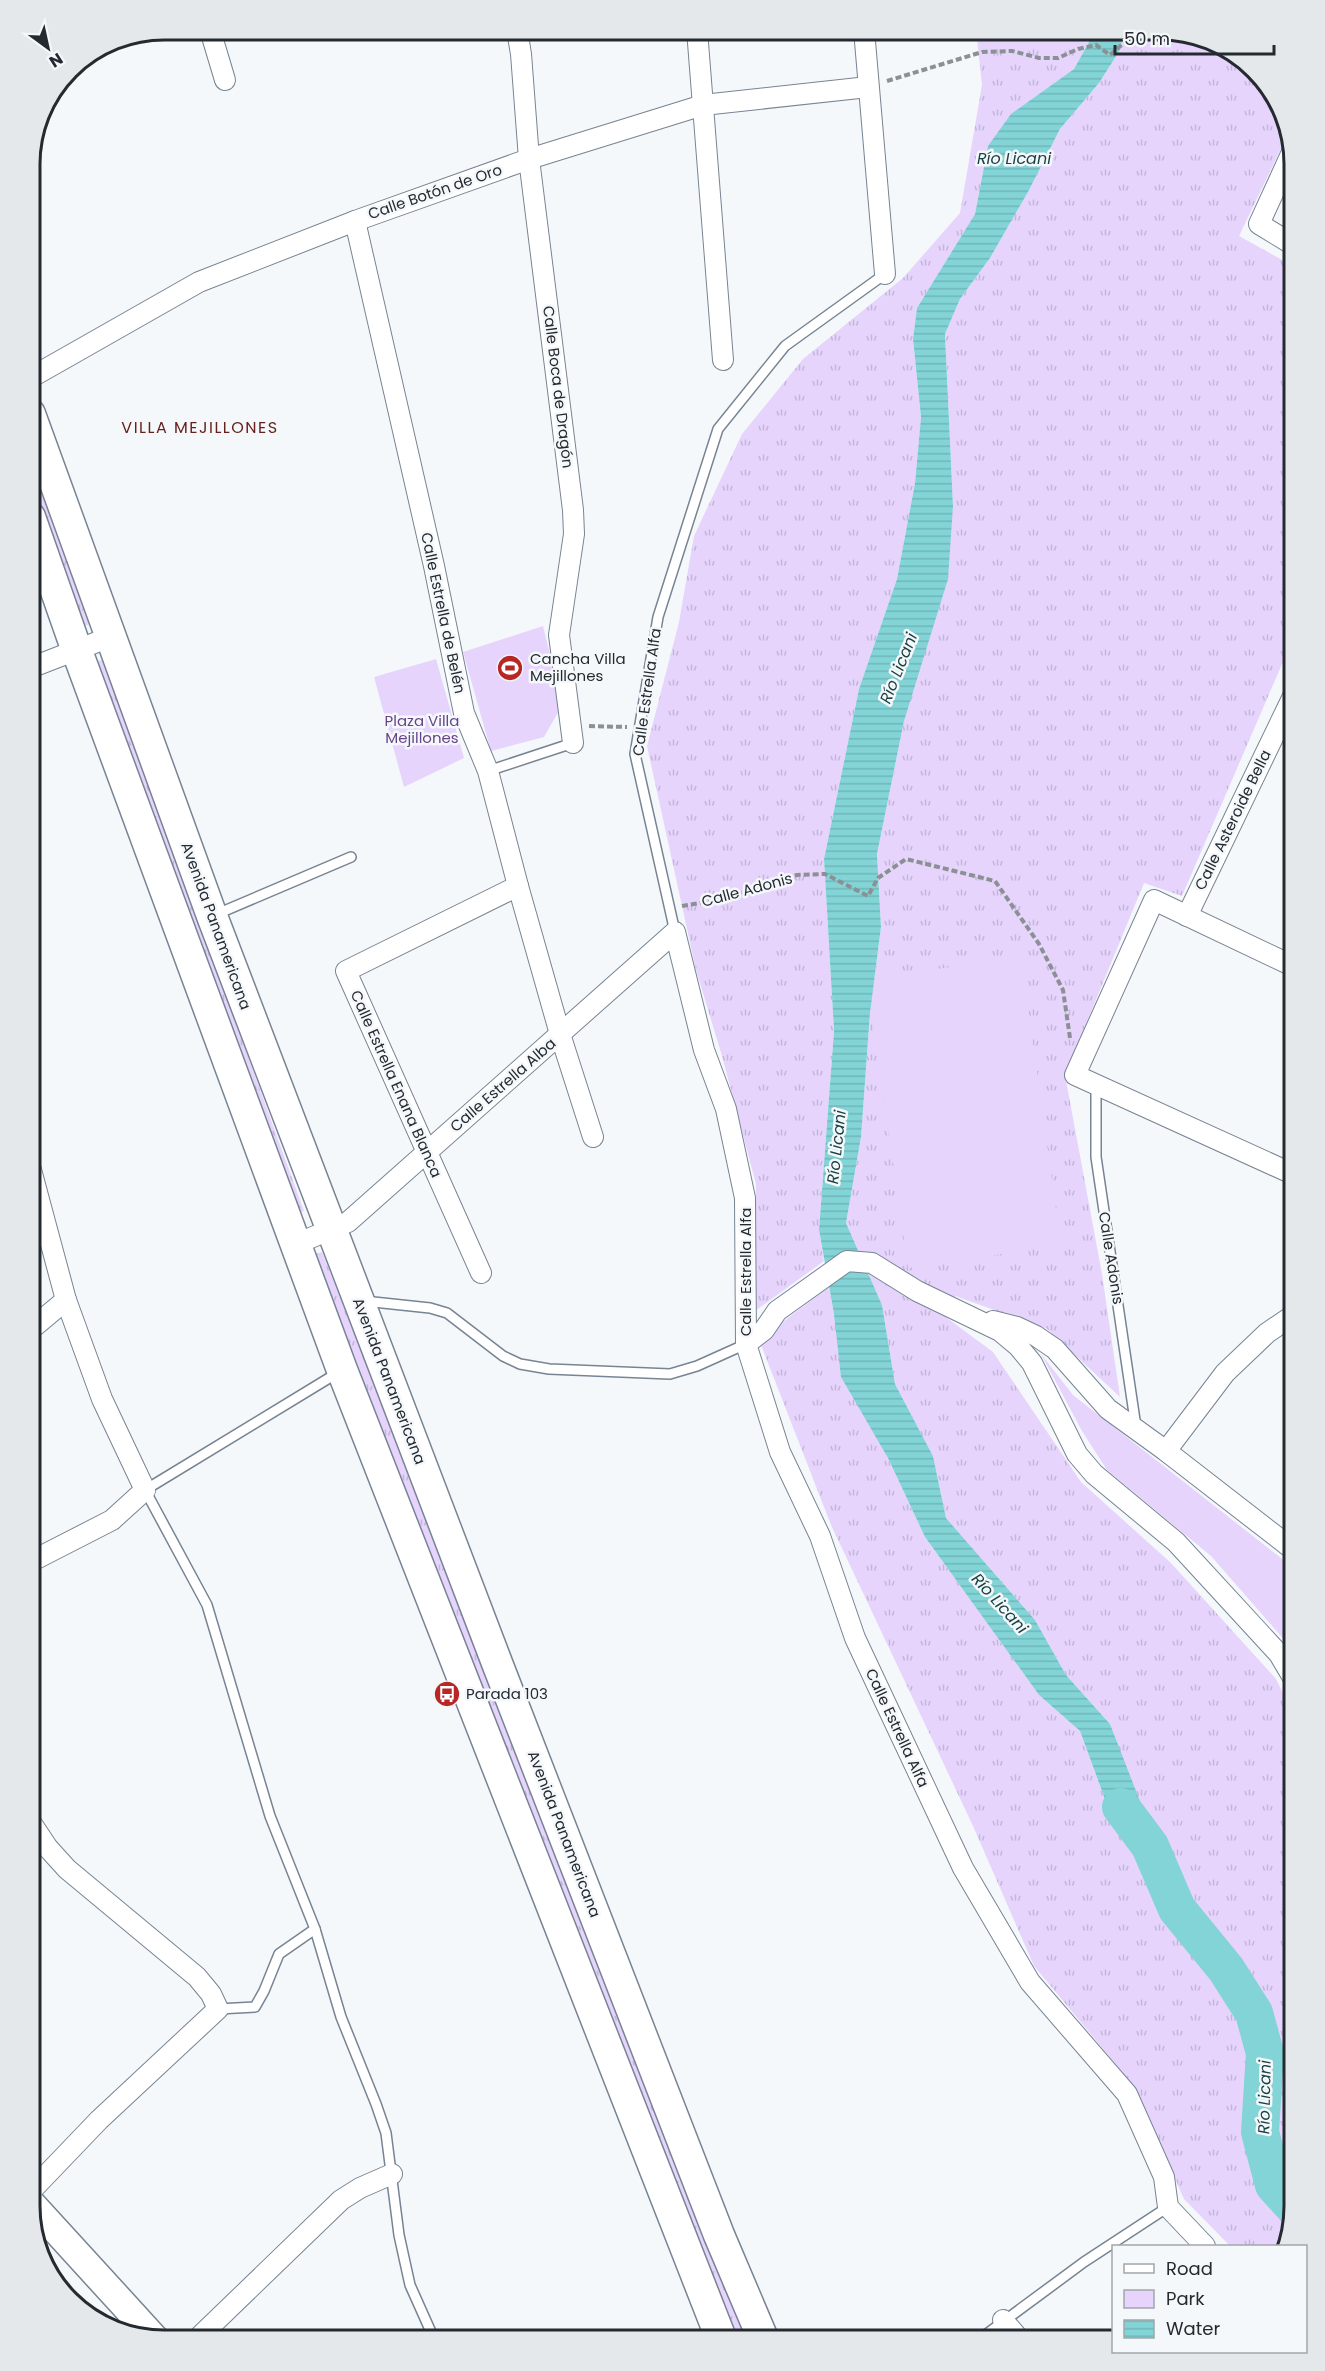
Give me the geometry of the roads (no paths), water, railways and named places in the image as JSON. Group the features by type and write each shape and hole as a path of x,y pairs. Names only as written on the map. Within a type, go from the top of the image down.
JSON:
{"main road":[{"name":"Avenida Panamericana","path":"41,444 212,916 358,1301 715,2224 759,2330"},
{"path":"41,549 294,1245 718,2330"}],"street":[{"path":"213,41 225,80"},
{"name":"Calle Boca de Dragón","path":"519,41 529,159 573,510 574,534 559,635 572,734"},
{"path":"698,41 723,360"},
{"path":"865,41 885,274"},
{"name":"Calle Botón de Oro","path":"41,372 199,282 354,221 529,159 703,105 868,87"},
{"path":"1285,167 1259,224 1285,240"},
{"name":"Calle Estrella de Belén","path":"354,221 432,554 464,713 488,771 560,1035 593,1137"},
{"path":"41,664 110,637"},
{"name":"Calle Asteroide Bella","path":"1187,916 1285,713"},
{"name":"Calle Estrella Enana Blanca","path":"481,1273 346,971 518,886"},
{"path":"1285,962 1154,900 1075,1075 1285,1170"},
{"name":"Calle Estrella Alba","path":"294,1245 348,1222 675,932"},
{"name":"Calle Estrella Alfa","path":"675,932 704,1050 726,1109 745,1198 746,1344 780,1452 820,1536 855,1638 963,1868 1030,1982 1127,2094 1164,2177 1168,2207"},
{"path":"40,1205 66,1300 102,1399 145,1490 111,1521 40,1557"},
{"path":"746,1344 764,1330 777,1311 847,1261 872,1263 917,1291 1000,1331 1018,1346 1032,1363 1077,1454 1094,1474 1176,1542 1279,1654 1285,1664"},
{"path":"40,1321 66,1300"},
{"path":"964,1313 1017,1327 1055,1349 1108,1409 1285,1543"},
{"path":"1166,1451 1225,1373 1267,1333 1285,1321"},
{"path":"40,1836 67,1869 197,1977 211,1994 218,2009 99,2120 40,2182"},
{"path":"206,2330 341,2200 360,2188 392,2174"},
{"path":"1168,2207 1203,2245"},
{"path":"41,2214 146,2329"},
{"path":"1003,2320 1012,2330"}],"lane":[{"name":"Calle Estrella Alfa","path":"675,932 636,754 658,617 718,429 785,346 885,274"},
{"path":"488,771 572,734"},
{"path":"212,916 351,857"},
{"name":"Calle Adonis","path":"1096,1084 1096,1157 1137,1431"},
{"path":"358,1301 430,1308 447,1313 503,1356 520,1364 549,1369 670,1374 697,1366 746,1344"},
{"path":"342,1370 145,1490 207,1605 270,1816 315,1929 341,2018 386,2133 399,2235 410,2285 430,2330"},
{"path":"218,2009 255,2007 279,1954 315,1929"},
{"path":"991,2330 1084,2262 1168,2207"}],"water":[{"name":"Río Licani","path":"1122,41 1120,50 1099,83 1060,129 1028,192 990,258 960,299 945,334 953,506 948,579 904,721 877,854 881,927 870,1013 861,1137 846,1223 882,1305 895,1384 933,1456 946,1518 1035,1620 1066,1675 1110,1724 1155,1840 1146,1860 1106,1802 1080,1731 1039,1695 925,1537 888,1458 841,1377 834,1314 819,1230 834,1031 824,859 859,689 897,579 915,483 921,417 913,339 917,308 975,214 988,146 1011,114 1074,69 1089,42"}],"waterway":[{"name":"Río Licani","path":"1121,1807 1150,1846 1177,1909 1226,1969 1254,2013 1265,2053 1260,2132 1274,2185 1285,2197"}],"place":[{"name":"Cancha Villa Mejillones","path":"510,668"},
{"name":"Parada 103","path":"447,1694"}],"district":[{"name":"VILLA MEJILLONES","path":"200,427"}],"park label":[{"name":"Plaza Villa Mejillones","path":"422,730"}]}
